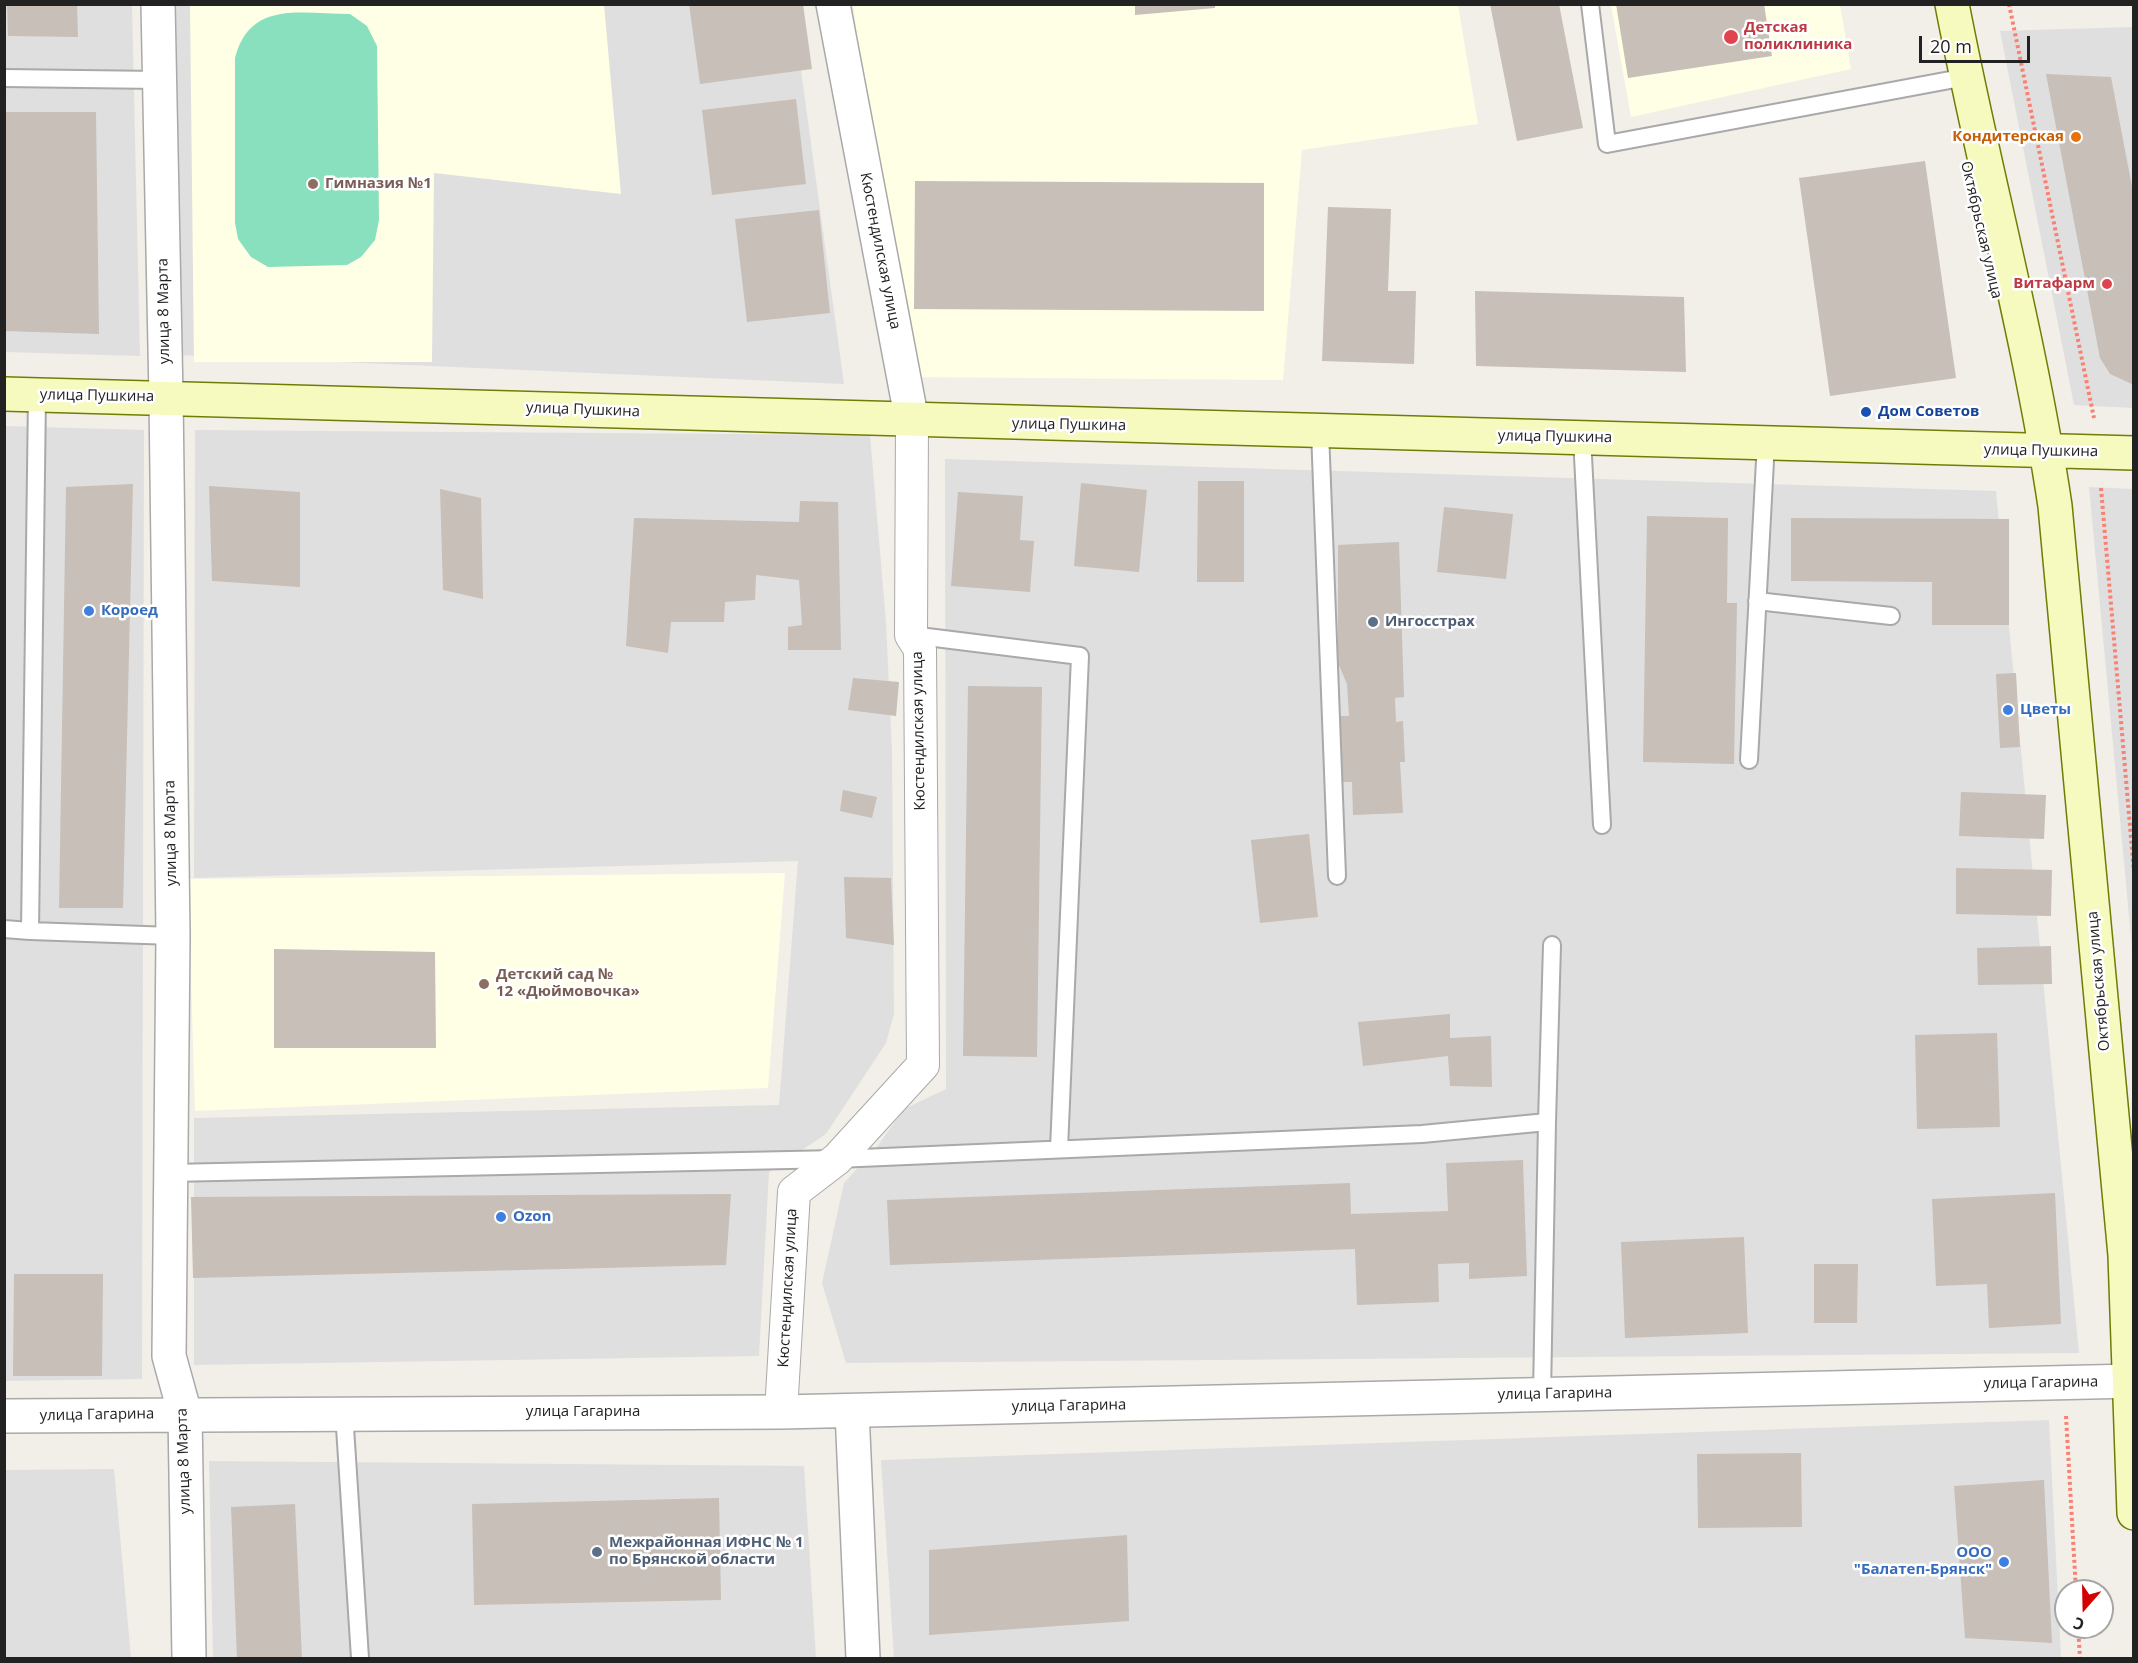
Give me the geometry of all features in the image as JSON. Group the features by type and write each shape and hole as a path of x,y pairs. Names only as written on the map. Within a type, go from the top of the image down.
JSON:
{"main road":[{"name":"Октябрьская улица","path":"1929,4 1956,78 2037,391 2047,451 2056,518 2125,1256 2131,1381 2133,1513"},
{"name":"Октябрьская улица","path":"1952,4 1956,78 2001,320 2047,451"},
{"name":"улица Пушкина","path":"4,394 166,397 912,421 2133,453"}],"street":[{"name":"улица 8 Марта","path":"158,4 166,397 172,936 169,1356 185,1414 189,1659"},
{"name":"Кюстендилская улица","path":"781,1412 794,1192 837,1159 922,1065 920,649 911,635 912,421 833,4"},
{"name":"улица Гагарина","path":"4,1416 344,1412 852,1411 2131,1381"},
{"path":"852,1411 863,1659"}],"lane":[{"path":"1590,4 1607,144 1956,78"},
{"path":"4,78 159,80"},
{"path":"30,931 37,395"},
{"path":"1320,431 1337,876"},
{"path":"1582,437 1602,825"},
{"path":"1749,760 1766,442"},
{"path":"1757,601 1891,616"},
{"path":"911,635 1080,656 1059,1149"},
{"path":"4,929 172,936"},
{"path":"1542,1394 1552,945"},
{"path":"171,1173 837,1159 1422,1134 1547,1122"},
{"path":"344,1412 360,1659"}],"path":[{"path":"2064,1382 2075,1579"},
{"path":"2079,1639 2080,1659"}],"shaded area":[{"path":"5,5 132,5 140,356 5,352"},
{"path":"173,5 792,5 844,384 179,355"},
{"name":"Гимназия №1","path":"190,5 604,5 621,194 434,173 432,362 194,362"},
{"path":"853,5 1458,5 1478,124 1302,150 1283,380 902,377"},
{"name":"Детская поликлиника","path":"1611,5 1840,5 1851,69 1631,117"},
{"path":"2133,27 2133,408 2074,405 2000,31"},
{"path":"5,426 144,430 142,1379 5,1381"},
{"path":"195,430 870,435 886,622 892,750 894,1014 886,1043 826,1134 769,1172 759,1356 194,1365 194,1118 779,1105 798,861 194,878"},
{"path":"945,459 1996,491 2079,1353 846,1363 822,1283 844,1183 876,1148 904,1109 946,1089"},
{"path":"2089,487 2133,489 2133,959"},
{"name":"Детский сад № 12 «Дюймовочка»","path":"785,873 768,1088 195,1111 188,879"},
{"path":"2049,1420 2057,1579 2054,1579 2054,1639 2060,1639 2061,1658 894,1658 881,1460"},
{"path":"209,1461 804,1466 816,1658 213,1658"},
{"path":"114,1469 131,1658 5,1658 5,1470"}],"green space":[{"path":"296,13 350,14 367,26 377,46 379,220 375,240 361,257 347,265 268,267 251,257 238,239 235,223 235,58 242,39 252,27 265,19 280,14"}],"building":[{"path":"7,4 77,4 78,37 8,36"},
{"path":"689,4 803,4 812,69 700,84"},
{"path":"1135,4 1215,4 1215,8 1135,15"},
{"path":"1490,4 1559,4 1583,128 1517,141"},
{"path":"1616,4 1764,4 1772,56 1628,78"},
{"path":"2046,74 2111,77 2134,197 2134,385 2110,374 2100,358"},
{"path":"796,99 806,184 712,195 702,110"},
{"path":"4,112 96,112 99,334 4,331"},
{"path":"1925,161 1956,378 1830,396 1799,178"},
{"path":"915,181 1264,183 1264,311 914,309"},
{"path":"1328,207 1391,209 1388,291 1416,291 1414,364 1322,361"},
{"path":"819,210 830,313 747,322 735,219"},
{"path":"1475,291 1684,297 1686,372 1476,366"},
{"path":"1198,481 1244,481 1244,582 1197,582"},
{"path":"1081,483 1147,490 1139,572 1074,566"},
{"path":"133,484 123,908 59,908 66,487"},
{"path":"209,486 300,492 300,587 212,581"},
{"path":"440,489 481,498 483,599 443,590"},
{"path":"958,492 1023,496 1020,540 1034,541 1030,592 951,586"},
{"path":"800,501 838,502 841,650 788,650 788,627 802,625 799,580 756,575 755,600 725,602 724,622 671,622 668,653 626,646 634,518 799,522"},
{"path":"1444,507 1513,514 1506,579 1437,572"},
{"path":"1647,516 1728,518 1727,603 1737,603 1734,764 1643,762"},
{"path":"1791,518 2009,519 2009,625 1932,625 1932,582 1791,581"},
{"path":"1399,542 1404,697 1395,698 1396,722 1403,721 1405,762 1400,762 1403,813 1353,815 1352,782 1343,782 1340,716 1349,716 1347,684 1338,663 1338,545"},
{"name":"Цветы","path":"2016,673 2020,747 2000,748 1996,674"},
{"path":"853,678 899,682 896,716 848,710"},
{"path":"968,686 1042,687 1037,1057 963,1056"},
{"path":"843,790 877,797 872,818 840,811"},
{"path":"1961,792 2046,795 2044,839 1959,836"},
{"path":"1309,834 1318,917 1260,923 1251,840"},
{"path":"1956,868 2052,870 2051,916 1956,914"},
{"path":"844,877 891,878 894,945 846,938"},
{"path":"2051,946 2052,984 1978,985 1977,948"},
{"path":"274,949 435,952 436,1048 274,1048"},
{"path":"1450,1014 1450,1038 1491,1036 1492,1087 1450,1086 1448,1056 1363,1066 1358,1022"},
{"path":"1997,1033 2000,1127 1917,1129 1915,1035"},
{"path":"1523,1160 1527,1276 1469,1279 1469,1263 1438,1264 1439,1302 1357,1305 1355,1249 890,1265 887,1200 1350,1183 1351,1214 1448,1211 1446,1163"},
{"path":"2055,1193 2061,1324 1989,1328 1987,1284 1936,1286 1932,1199"},
{"path":"731,1194 726,1265 193,1278 191,1197"},
{"path":"1744,1237 1748,1333 1625,1338 1621,1242"},
{"path":"1814,1264 1858,1264 1857,1323 1814,1323"},
{"path":"14,1274 103,1274 102,1376 13,1376"},
{"path":"1801,1453 1802,1527 1698,1528 1697,1454"},
{"name":"ООО \"Балатеп-Брянск\"","path":"2044,1480 2052,1643 1965,1638 1954,1486"},
{"name":"Межрайонная ИФНС № 1 по Брянской области","path":"719,1498 721,1600 474,1605 472,1504"},
{"path":"295,1504 302,1658 237,1658 231,1507"},
{"path":"1127,1535 1129,1621 929,1635 929,1550"}],"place":[{"name":"Детская поликлиника","path":"1731,37"},
{"name":"Кондитерская","path":"2076,137"},
{"name":"Гимназия №1","path":"313,184"},
{"name":"Витафарм","path":"2107,284"},
{"name":"Дом Советов","path":"1866,412"},
{"name":"Короед","path":"89,611"},
{"name":"Ингосстрах","path":"1373,622"},
{"name":"Цветы","path":"2008,710"},
{"name":"Детский сад № 12 «Дюймовочка»","path":"484,984"},
{"name":"Ozon","path":"501,1217"},
{"name":"Межрайонная ИФНС № 1 по Брянской области","path":"597,1552"},
{"name":"ООО \"Балатеп-Брянск\"","path":"2004,1562"}]}
